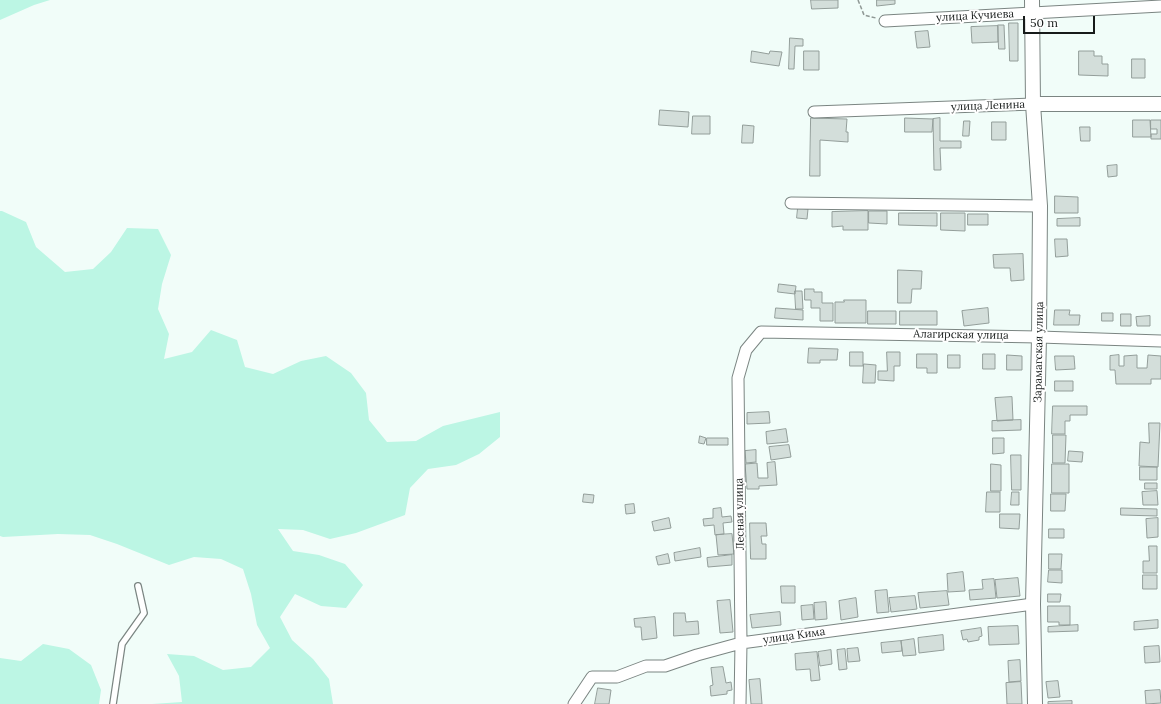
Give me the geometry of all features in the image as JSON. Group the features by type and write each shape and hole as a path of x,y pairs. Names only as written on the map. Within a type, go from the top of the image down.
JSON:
{"street":[{"name":"улица Кучиева","path":"885,21 1032,6 1161,6"},
{"name":"Зарамагская улица","path":"1032,6 1033,104 1040,206 1040,337 1033,604 1035,704"},
{"name":"улица Ленина","path":"814,112 1033,104 1161,104"},
{"path":"791,203 1040,206"},
{"name":"Алагирская улица","path":"761,332 1040,337 1161,341"},
{"name":"Лесная улица","path":"740,704 741,643 738,378 746,350 761,332"},
{"name":"улица Кима","path":"574,704 592,677 617,677 646,666 665,666 697,655 741,643 1033,604"}],"lane":[{"path":"113,704 122,644 144,613 138,586"}],"path":[{"path":"858,0 864,15 885,21"}],"green space":[{"path":"0,0 50,0 34,5 0,20"},
{"path":"0,211 26,222 36,247 65,272 93,269 111,252 127,228 158,229 171,255 162,284 158,309 169,334 164,359 192,352 211,330 237,340 245,367 273,374 301,361 326,356 351,373 366,393 369,420 387,442 416,441 443,426 500,412 500,437 479,454 456,465 428,469 410,488 405,515 356,533 330,539 303,530 278,529 293,551 319,555 345,564 363,585 346,608 321,606 295,594 280,617 292,640 313,659 329,679 333,704 152,704 182,702 179,676 167,654 194,656 223,670 251,667 270,648 257,625 251,594 243,569 221,559 194,557 169,565 90,535 58,534 0,536"},
{"path":"43,644 69,649 91,665 101,690 99,704 0,704 0,658 21,661"}],"building":[{"path":"811,0 838,0 838,8 812,9"},
{"path":"877,0 895,0 895,4 877,6"},
{"path":"1009,23 1018,23 1018,61 1010,61"},
{"path":"998,25 1004,25 1005,49 999,49"},
{"path":"998,26 998,42 972,43 971,27"},
{"path":"928,31 930,47 917,48 915,32"},
{"path":"790,38 803,39 803,46 795,46 794,69 789,69"},
{"path":"752,51 769,54 770,51 782,52 779,66 751,62"},
{"path":"804,51 819,51 819,70 804,70"},
{"path":"1079,51 1094,51 1094,56 1102,56 1102,64 1108,64 1108,76 1079,75"},
{"path":"1132,59 1145,59 1145,78 1132,78"},
{"path":"660,110 689,112 688,127 659,125"},
{"path":"693,116 710,116 710,134 692,134"},
{"path":"811,118 847,119 846,132 848,132 848,142 820,140 820,176 810,176"},
{"path":"905,118 933,119 932,132 905,132"},
{"path":"940,118 940,141 961,141 961,148 940,148 941,170 934,170 933,119"},
{"path":"1133,120 1150,120 1151,137 1133,137"},
{"path":"1151,120 1161,120 1161,139 1151,139 1151,134 1157,134 1157,129 1151,129"},
{"path":"964,121 970,121 969,136 963,136"},
{"path":"992,122 1006,122 1006,140 992,140"},
{"path":"743,125 754,126 753,143 742,143"},
{"path":"1080,127 1090,127 1090,141 1081,141"},
{"path":"1117,165 1117,176 1108,177 1107,166"},
{"path":"1055,196 1078,197 1078,213 1055,213"},
{"path":"798,208 808,209 807,219 797,218"},
{"path":"868,211 868,230 843,230 843,226 832,227 832,212"},
{"path":"869,211 887,211 887,224 869,223"},
{"path":"899,213 937,213 937,226 899,225"},
{"path":"941,213 965,213 965,231 941,230"},
{"path":"968,214 988,214 988,225 968,225"},
{"path":"1080,218 1080,226 1057,226 1057,219"},
{"path":"1055,239 1067,239 1068,256 1056,257"},
{"path":"1023,254 1024,280 1011,281 1010,268 994,268 993,255"},
{"path":"898,270 922,271 921,289 912,289 911,303 898,303"},
{"path":"779,284 796,286 795,294 778,292"},
{"path":"805,289 814,289 814,292 822,292 822,303 833,303 833,321 820,321 820,308 811,308 811,300 805,300"},
{"path":"795,291 802,291 803,309 796,309"},
{"path":"844,300 866,300 866,323 835,323 835,302 844,302"},
{"path":"776,308 803,310 803,320 775,318"},
{"path":"988,308 989,323 964,326 962,311"},
{"path":"1055,310 1070,310 1069,315 1080,315 1079,325 1054,325"},
{"path":"868,311 896,311 896,324 868,324"},
{"path":"900,311 937,311 937,325 900,325"},
{"path":"1102,313 1113,313 1113,321 1102,321"},
{"path":"1121,314 1131,314 1131,326 1121,326"},
{"path":"1150,316 1150,326 1137,326 1136,317"},
{"path":"809,348 838,349 837,360 820,360 820,363 808,363"},
{"path":"850,352 863,352 863,366 850,366"},
{"path":"887,352 900,352 900,366 894,366 894,381 878,380 878,371 887,371"},
{"path":"917,354 937,354 937,373 927,373 927,368 917,368"},
{"path":"983,354 995,354 995,369 983,369"},
{"path":"948,355 960,355 960,368 948,368"},
{"path":"1007,355 1022,356 1022,370 1007,370"},
{"path":"1119,355 1119,366 1124,366 1124,356 1137,355 1137,368 1147,368 1148,355 1161,356 1161,379 1151,379 1151,384 1116,384 1115,370 1110,370 1110,356"},
{"path":"1055,356 1074,356 1075,369 1056,370"},
{"path":"864,364 876,365 875,383 863,383"},
{"path":"1055,381 1073,381 1073,391 1055,391"},
{"path":"1012,397 1013,420 997,421 995,398"},
{"path":"1053,406 1087,406 1087,415 1070,415 1070,421 1065,421 1065,434 1052,434"},
{"path":"769,412 770,423 747,424 747,413"},
{"path":"1021,420 1021,430 992,431 992,421"},
{"path":"1149,423 1160,423 1158,467 1139,466 1140,442 1149,443"},
{"path":"786,429 788,442 767,444 766,432"},
{"path":"1053,435 1066,435 1065,463 1053,463"},
{"path":"700,436 706,438 704,444 699,443"},
{"path":"707,438 728,438 728,445 707,445"},
{"path":"993,438 1004,438 1004,453 993,454"},
{"path":"789,445 791,457 771,460 769,447"},
{"path":"756,450 756,462 746,463 745,451"},
{"path":"1069,451 1083,452 1082,462 1068,461"},
{"path":"1011,455 1021,455 1021,490 1012,490"},
{"path":"775,462 777,485 759,486 759,489 747,489 745,464 757,463 758,478 768,478 767,463"},
{"path":"991,464 1001,465 1001,491 991,491"},
{"path":"1052,464 1069,464 1069,493 1052,493"},
{"path":"1140,467 1157,467 1157,480 1140,480"},
{"path":"1145,483 1157,483 1157,489 1145,489"},
{"path":"1157,491 1158,505 1143,505 1142,492"},
{"path":"987,492 1000,492 1000,512 986,512"},
{"path":"1012,492 1019,492 1019,505 1011,505"},
{"path":"584,494 594,495 593,503 583,502"},
{"path":"1051,494 1066,494 1065,511 1051,511"},
{"path":"634,504 635,513 626,514 625,505"},
{"path":"721,508 722,517 731,516 732,522 723,523 724,534 715,535 714,525 704,526 703,519 713,518 713,509"},
{"path":"1121,508 1157,509 1157,516 1121,515"},
{"path":"1000,514 1020,514 1019,529 1000,528"},
{"path":"669,518 671,528 654,531 652,522"},
{"path":"1158,518 1158,537 1147,538 1146,519"},
{"path":"750,523 766,523 767,536 761,536 762,544 766,544 766,559 751,559"},
{"path":"1049,529 1064,529 1064,538 1049,538"},
{"path":"732,534 734,554 718,555 716,535"},
{"path":"1149,546 1157,546 1157,573 1143,573 1143,561 1149,561"},
{"path":"700,548 701,557 675,561 674,553"},
{"path":"668,554 670,563 658,565 656,557"},
{"path":"1049,554 1062,554 1061,569 1049,569"},
{"path":"732,555 732,565 708,567 707,558"},
{"path":"1049,570 1062,570 1062,583 1048,582"},
{"path":"963,572 965,591 948,592 947,574"},
{"path":"1143,575 1157,575 1157,589 1143,589"},
{"path":"1018,578 1020,596 997,598 995,580"},
{"path":"994,579 996,598 970,600 969,590 983,589 982,580"},
{"path":"781,586 795,586 795,603 782,603"},
{"path":"887,590 889,612 877,613 875,591"},
{"path":"947,591 949,605 920,608 918,593"},
{"path":"1048,594 1061,594 1060,602 1048,602"},
{"path":"915,596 917,609 891,612 889,598"},
{"path":"856,598 858,617 841,620 839,601"},
{"path":"730,600 733,632 720,633 717,601"},
{"path":"826,602 827,619 815,620 814,603"},
{"path":"813,605 814,619 802,620 801,606"},
{"path":"1048,606 1070,606 1070,625 1059,625 1059,622 1048,622"},
{"path":"780,612 781,625 752,628 750,615"},
{"path":"674,613 685,613 686,622 698,621 699,634 674,636"},
{"path":"655,617 657,638 642,640 641,627 635,627 634,619"},
{"path":"1158,620 1158,628 1134,630 1134,622"},
{"path":"1078,625 1078,631 1048,632 1048,627"},
{"path":"1018,626 1019,644 989,645 988,627"},
{"path":"981,628 982,636 979,637 979,640 968,642 967,639 963,640 961,631"},
{"path":"943,635 944,650 919,653 918,638"},
{"path":"914,639 916,655 903,656 901,641"},
{"path":"901,641 902,651 882,653 881,643"},
{"path":"1159,646 1160,662 1145,663 1144,647"},
{"path":"858,648 860,661 848,662 847,649"},
{"path":"845,649 847,669 839,670 837,650"},
{"path":"831,650 832,664 820,666 818,652"},
{"path":"817,652 820,680 811,681 810,669 796,670 795,654"},
{"path":"1020,660 1021,681 1009,682 1008,661"},
{"path":"723,667 726,683 731,682 732,690 727,691 727,694 711,696 710,686 713,685 711,668"},
{"path":"760,679 762,704 751,704 749,680"},
{"path":"1058,681 1060,697 1048,698 1046,682"},
{"path":"1021,682 1022,704 1007,704 1006,683"},
{"path":"598,688 611,690 609,704 595,704"},
{"path":"1160,690 1161,703 1146,704 1145,691"},
{"path":"1072,701 1072,704 1048,704 1048,702"}]}
